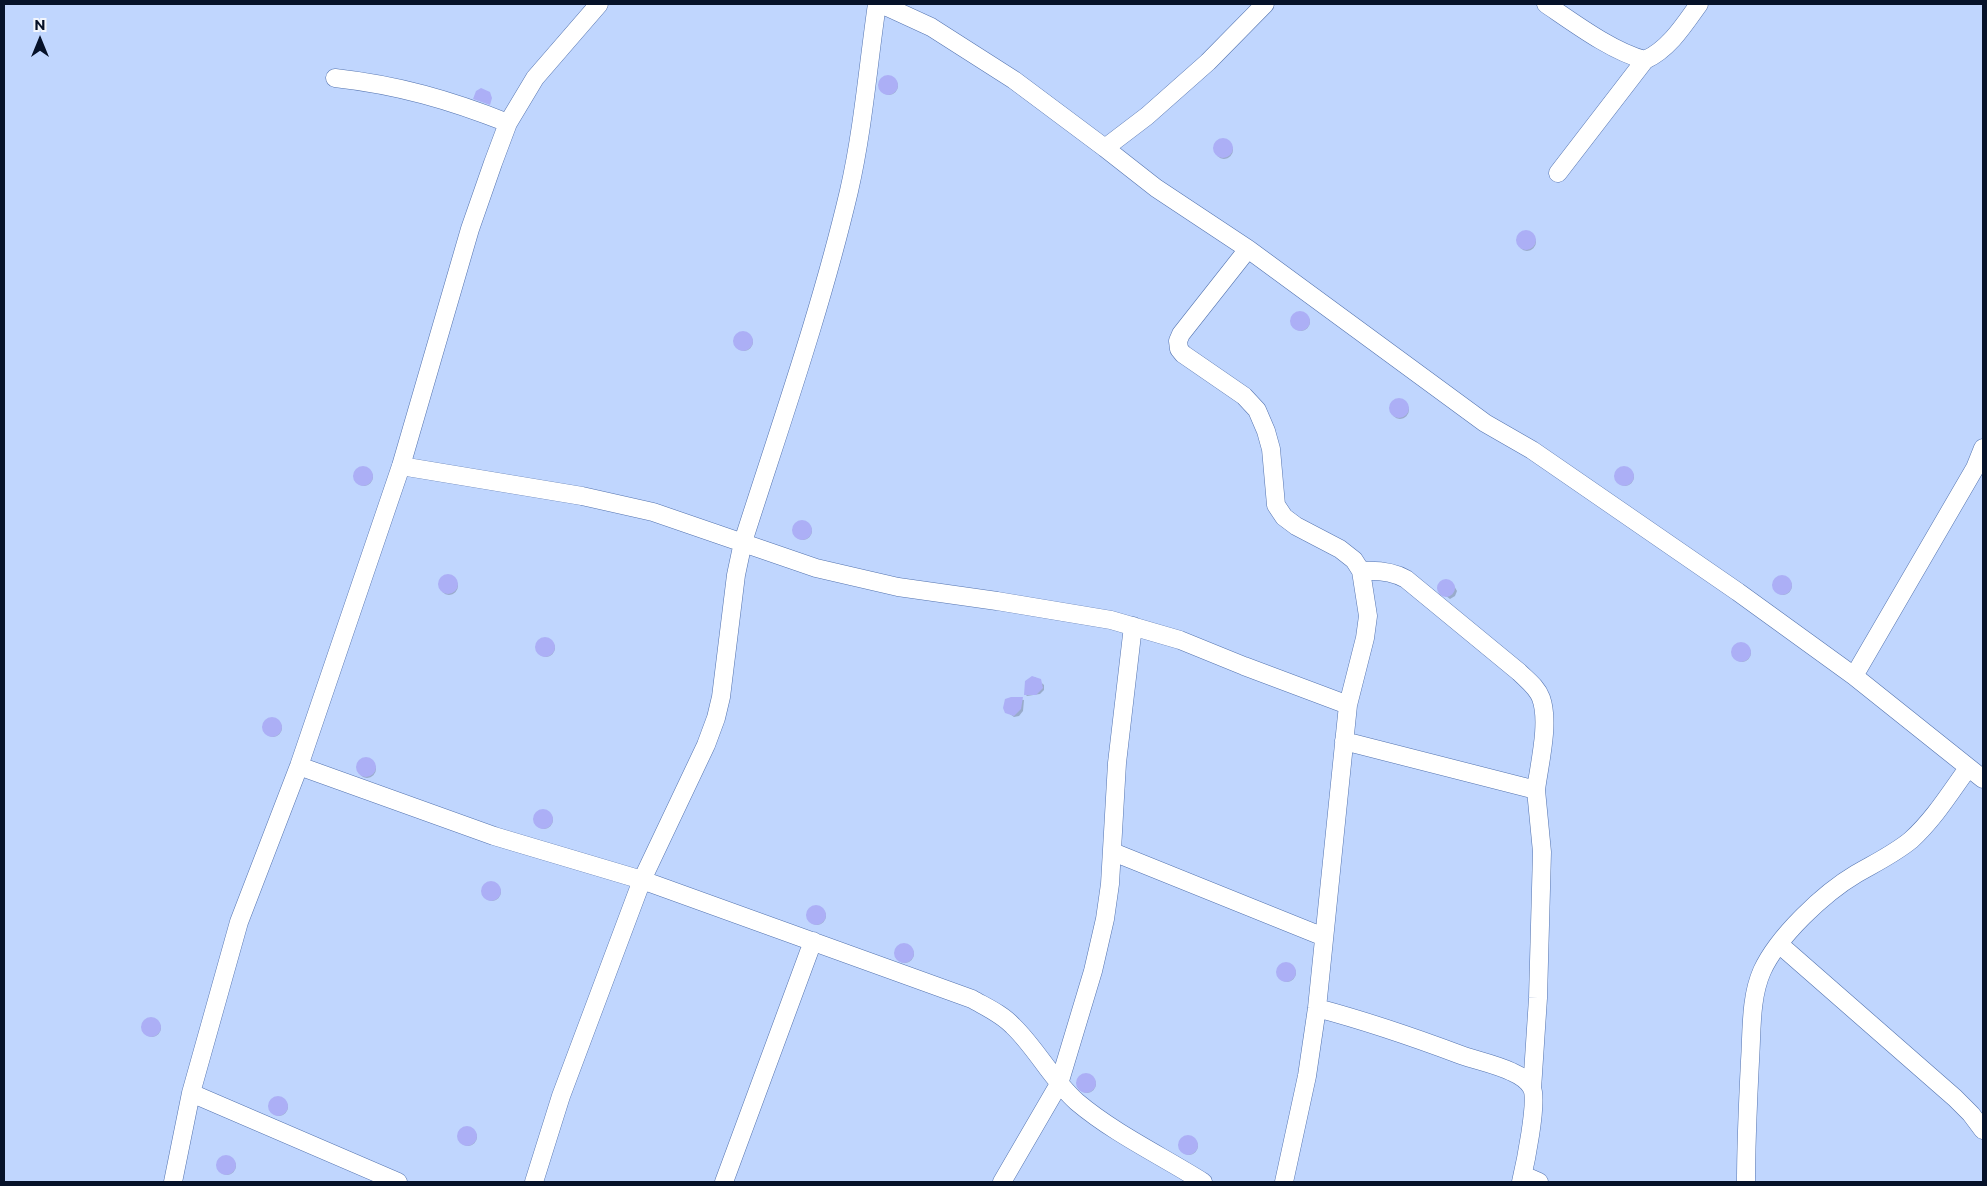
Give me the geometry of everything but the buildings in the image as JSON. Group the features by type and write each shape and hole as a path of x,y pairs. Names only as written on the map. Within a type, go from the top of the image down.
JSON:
{"street":[{"path":"174,1182 191,1092 239,922 299,766 401,466 470,229 508,123 535,78 599,4"},
{"path":"534,1182 561,1096 642,880 706,746 716,718 722,697 736,575 743,542 820,302 849,189 877,4"},
{"path":"881,4 931,27 980,57 1105,148 1156,188 1248,249 1485,423 1532,450 1663,539 1854,676 1983,779"},
{"path":"1105,148 1147,116 1208,62 1265,4"},
{"path":"1546,4 1621,51 1645,60"},
{"path":"1558,173 1645,60 1658,54 1665,48 1699,4"},
{"path":"335,78 372,82 423,93 460,104 508,123"},
{"path":"1248,249 1181,334 1178,341 1179,349 1190,360 1244,396 1257,410 1271,449 1276,505 1284,517 1296,526 1340,549 1354,560 1361,571 1368,616 1365,638 1348,705 1324,937 1307,1076 1284,1182"},
{"path":"1854,676 1975,468 1983,448"},
{"path":"401,466 582,496 653,512 816,568 898,587 1040,607 1133,626 1180,640 1348,705"},
{"path":"1361,571 1386,572 1397,574 1406,579 1519,672 1538,691 1543,708 1544,732 1536,790 1542,852 1538,998 1532,1089 1534,1108 1522,1179 1539,1182"},
{"path":"1002,1182 1059,1084 1097,954 1105,919 1113,852 1115,790 1133,626"},
{"path":"1344,741 1536,790"},
{"path":"299,766 494,836 642,880 972,999 997,1013 1013,1026 1059,1084 1077,1101 1096,1116 1203,1182"},
{"path":"1746,1182 1752,1018 1756,990 1762,970 1778,944 1817,902 1856,874 1889,856 1911,840 1931,820 1968,768"},
{"path":"1113,852 1324,937"},
{"path":"724,1182 813,941"},
{"path":"1778,944 1955,1098 1971,1114 1983,1130"},
{"path":"1316,1008 1360,1019 1498,1066 1525,1080 1532,1089"},
{"path":"191,1092 398,1182"}]}
